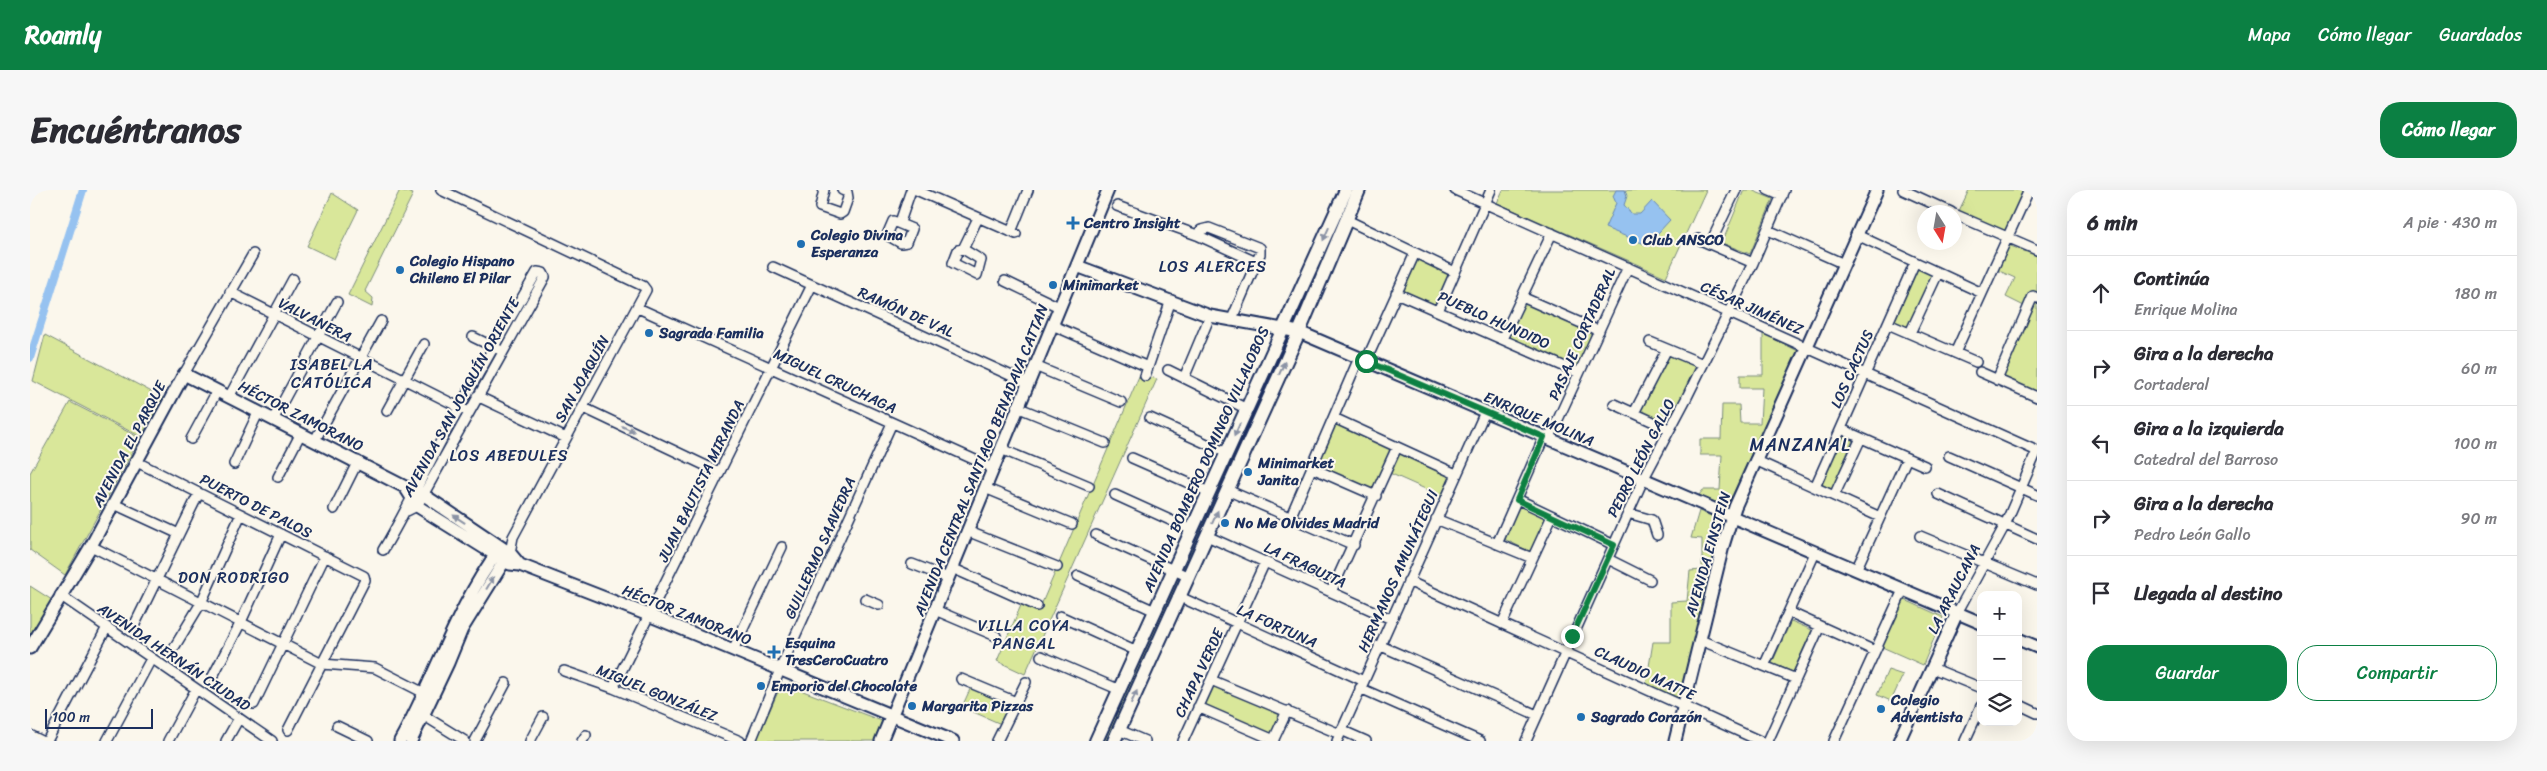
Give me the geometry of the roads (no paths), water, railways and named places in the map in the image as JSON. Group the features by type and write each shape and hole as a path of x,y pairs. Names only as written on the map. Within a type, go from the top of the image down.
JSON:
{"main road":[{"name":"AVENIDA BOMBERO DOMINGO VILLALOBOS","path":"1096,741 1346,190"},
{"path":"1117,735 1299,332 1359,190"}],"street":[{"name":"SAN JOAQUÍN","path":"411,741 466,605 513,537 646,292 646,288 441,190"},
{"path":"824,190 820,207 840,214 843,212 848,198 843,190"},
{"path":"900,222 911,190"},
{"path":"916,190 1013,233 1028,190"},
{"name":"CÉSAR JIMÉNEZ","path":"1455,190 2037,451"},
{"path":"1438,311 1491,190"},
{"path":"1710,244 1736,190"},
{"path":"1768,190 1783,193"},
{"name":"AVENIDA EINSTEIN","path":"1675,741 1732,517 1755,460 1877,190"},
{"path":"1903,190 1936,205"},
{"path":"1955,353 2029,190"},
{"name":"AVENIDA CENTRAL SANTIAGO BENADAVA CATTAN","path":"882,741 1106,192"},
{"name":"PEDRO LEÓN GALLO","path":"1526,741 1643,480 1753,263 1783,193"},
{"path":"1116,206 1197,235 1256,262"},
{"path":"1962,217 2037,250"},
{"path":"963,248 978,218"},
{"path":"1346,220 1455,272"},
{"path":"1197,235 1201,230 1209,228 1260,248 1231,321"},
{"path":"1768,230 1844,264"},
{"path":"1502,339 1552,233"},
{"path":"1857,235 1982,293"},
{"path":"1698,239 1753,263"},
{"path":"1290,518 1334,418 1415,253"},
{"name":"AVENIDA EL PARQUE","path":"30,648 91,546 135,461 252,254"},
{"name":"LOS CACTUS","path":"1815,487 1915,262"},
{"name":"ENRIQUE MOLINA","path":"1077,266 1210,316 1299,332 1977,622"},
{"name":"RAMÓN DE VAL","path":"772,267 1028,382"},
{"name":"PASAJE CORTADERAL","path":"1497,544 1628,267"},
{"name":"AVENIDA SAN JOAQUÍN ORIENTE","path":"383,550 413,498 468,412 498,349 537,272 543,273 545,277 498,349 459,407 413,498"},
{"path":"1910,334 1938,273"},
{"path":"229,397 293,279"},
{"path":"1005,281 1059,307"},
{"name":"JUAN BAUTISTA MIRANDA","path":"613,688 651,616 719,472 773,368 812,285"},
{"name":"VALVANERA","path":"230,292 468,412"},
{"name":"PUEBLO HUNDIDO","path":"1396,293 1579,373"},
{"path":"1522,297 1599,331"},
{"path":"1997,380 2035,297"},
{"path":"1052,325 1147,372 1171,300"},
{"path":"273,420 336,302"},
{"name":"MIGUEL CRUCHAGA","path":"638,308 993,468"},
{"path":"1184,378 1210,316"},
{"path":"315,440 381,321"},
{"path":"1888,324 1976,362"},
{"path":"473,337 498,349"},
{"path":"1650,342 1703,364"},
{"path":"387,411 424,344"},
{"path":"1634,413 1666,349"},
{"path":"1035,366 1120,402"},
{"path":"1168,370 1247,409"},
{"path":"1980,372 2037,397"},
{"name":"HÉCTOR ZAMORANO","path":"184,374 258,413 358,461 520,565 651,616 954,741"},
{"path":"191,439 217,391"},
{"path":"476,396 566,438"},
{"path":"1614,404 1669,429"},
{"path":"584,408 719,472"},
{"path":"1017,408 1105,443"},
{"name":"HERMANOS AMUNÁTEGUI","path":"1339,735 1485,412"},
{"path":"234,464 258,413"},
{"path":"1150,418 1227,453"},
{"path":"1334,418 1456,474"},
{"name":"GUILLERMO SAAVEDRA","path":"751,741 781,669 892,423"},
{"path":"1841,428 1925,466"},
{"path":"278,477 301,433"},
{"path":"1834,496 1861,438"},
{"path":"1331,592 1397,447"},
{"path":"1000,449 1089,486"},
{"name":"LA ARAUCANA","path":"1899,741 1957,613 2005,525 2037,451"},
{"path":"1949,456 2037,495"},
{"path":"1132,458 1209,492"},
{"path":"1856,570 1907,458"},
{"path":"1755,460 1880,517"},
{"name":"PUERTO DE PALOS","path":"135,461 364,576 365,580 322,664"},
{"path":"334,509 358,461"},
{"path":"1312,468 1376,496"},
{"path":"985,488 1072,524"},
{"path":"1228,490 1354,545"},
{"path":"135,624 199,493"},
{"path":"1938,494 2037,539"},
{"path":"1115,495 1192,530"},
{"path":"1517,500 1614,545"},
{"path":"114,504 179,534"},
{"path":"1628,513 1652,520 1657,535"},
{"path":"175,646 201,603 240,514"},
{"path":"1502,624 1552,516"},
{"path":"1436,519 1532,558"},
{"path":"967,531 1057,567"},
{"path":"213,676 241,622 281,534"},
{"path":"1096,535 1189,577"},
{"name":"LA FRAGUITA","path":"1207,536 1391,619"},
{"path":"1920,536 2037,585"},
{"path":"91,546 322,664 375,668 428,695"},
{"path":"733,650 782,547"},
{"path":"1765,664 1815,552"},
{"path":"254,704 326,556"},
{"path":"1608,559 1650,580"},
{"name":"CHAPA VERDE","path":"1183,741 1265,562"},
{"path":"912,564 950,573 1037,606"},
{"path":"1078,576 1155,611"},
{"name":"CLAUDIO MATTE","path":"1408,581 1760,741"},
{"path":"1834,741 1903,590"},
{"name":"AVENIDA HERNÁN CIUDAD","path":"60,595 106,629 272,741"},
{"name":"LA FORTUNA","path":"1180,597 1480,741"},
{"path":"865,598 879,605"},
{"path":"935,610 996,636"},
{"path":"1789,612 1875,651"},
{"path":"1060,616 1137,651"},
{"path":"1768,741 1820,626"},
{"path":"39,739 106,629"},
{"path":"1700,640 1765,664 1796,679"},
{"path":"2022,641 2037,647"},
{"path":"1379,645 1537,715"},
{"path":"1041,656 1120,690"},
{"path":"107,741 151,659"},
{"path":"288,730 322,664"},
{"path":"1932,668 1977,686"},
{"name":"MIGUEL GONZÁLEZ","path":"564,671 613,688 740,741"},
{"path":"961,679 1016,702"},
{"path":"1211,680 1339,735 1366,741"},
{"path":"997,741 1026,682"},
{"path":"475,741 506,683"},
{"path":"168,741 196,689"},
{"path":"2022,706 2037,713"},
{"path":"1198,707 1273,740 1286,711"},
{"name":"SAN JOAQUÍN","path":"400,741 421,713"},
{"path":"421,713 464,741"},
{"path":"1966,741 1977,715"},
{"path":"530,741 543,717"},
{"path":"226,741 239,718"},
{"path":"337,726 368,741"},
{"path":"1117,735 1145,741"}],"water":[{"name":"Club ANSCO","path":"1616,190 1625,190 1627,196 1624,205 1632,214 1640,214 1652,201 1670,220 1647,245 1605,228 1616,203 1613,196"}],"waterway":[{"path":"30,358 83,190"}],"place":[{"name":"Centro Insight","path":"1073,223"},
{"name":"Club ANSCO","path":"1633,240"},
{"name":"Colegio Divina Esperanza","path":"801,244"},
{"name":"Colegio Hispano Chileno El Pilar","path":"400,270"},
{"name":"Minimarket","path":"1053,285"},
{"name":"Sagrada Familia","path":"649,333"},
{"name":"Minimarket Janita","path":"1248,472"},
{"name":"No Me Olvides Madrid","path":"1225,523"},
{"name":"Esquina TresCeroCuatro","path":"774,652"},
{"name":"Emporio del Chocolate","path":"761,686"},
{"name":"Margarita Pizzas","path":"912,706"},
{"name":"Colegio Adventista","path":"1881,709"},
{"name":"Sagrado Corazón","path":"1581,717"}],"district":[{"name":"LOS ALERCES","path":"1213,266"},
{"name":"ISABEL LA CATÓLICA","path":"332,373"},
{"name":"MANZANAL","path":"1800,445"},
{"name":"LOS ABEDULES","path":"509,455"},
{"name":"DON RODRIGO","path":"234,577"},
{"name":"VILLA COYA PANGAL","path":"1024,634"}]}
